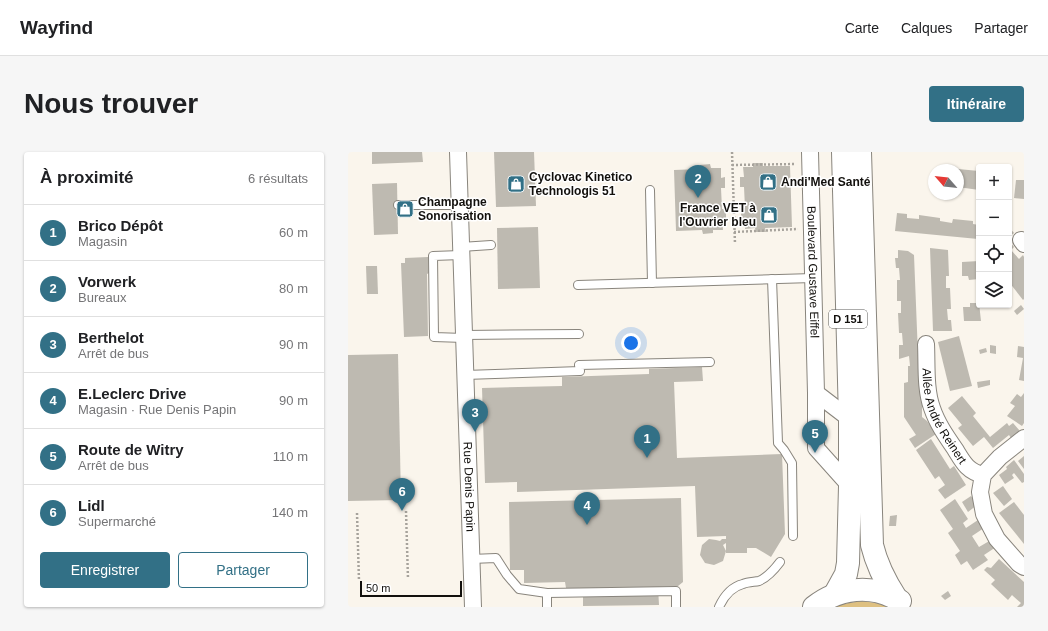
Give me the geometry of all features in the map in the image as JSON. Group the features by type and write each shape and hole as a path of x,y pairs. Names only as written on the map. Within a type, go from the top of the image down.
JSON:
{"main road":[{"name":"D 151","path":"835,594 846,574 848,563 850,486 850,420 843,152"},
{"name":"D 151","path":"860,152 872,546 881,573 902,603"},
{"path":"814,607 823,600 835,594 852,590 882,592 902,603"}],"street":[{"name":"Rue Denis Papin","path":"458,152 473,607"},
{"name":"Boulevard Gustave Eiffel","path":"810,152 816,448 850,486"},
{"name":"Allée André Reinert","path":"926,344 928,393 939,425 966,465 974,472 983,475"},
{"path":"816,393 850,420"},
{"path":"1024,438 1000,457 983,475 980,492 984,514 998,539 1024,567"}],"lane":[{"path":"650,190 652,283"},
{"path":"398,205 460,205"},
{"path":"491,245 433,256 434,337 579,334"},
{"path":"578,285 813,278"},
{"path":"772,280 778,443 792,463 793,536"},
{"path":"465,375 580,371 579,365 710,362"},
{"path":"471,558 496,558 506,575 519,589 547,593 676,591 676,607"},
{"path":"719,607 727,592 741,584 758,581 775,569 780,562"},
{"path":"547,593 547,607"}],"path":[{"path":"732,152 734,244"},
{"path":"732,165 796,164"},
{"path":"734,232 798,229"},
{"path":"406,511 408,579"},
{"path":"357,513 359,581"}],"shaded area":[{"path":"862,601 882,604 887,607 836,607 842,604"}],"building":[{"path":"372,152 422,152 423,162 372,164"},
{"path":"494,152 534,152 536,206 496,207"},
{"path":"753,163 763,163 763,166 790,166 792,227 765,228 766,232 756,232 755,228 745,229 745,219 741,218 741,208 745,208 744,187 740,187 740,177 744,177 743,167 753,167"},
{"path":"710,164 711,168 721,168 721,178 725,177 725,188 721,188 722,209 726,209 726,219 722,219 723,230 713,230 713,233 703,234 702,230 676,231 674,170 700,169 700,165"},
{"path":"964,170 976,171 976,190 964,188"},
{"path":"1016,180 1024,180 1024,199 1014,198"},
{"path":"397,183 398,234 374,235 372,184"},
{"path":"897,213 907,214 907,218 919,219 919,215 940,218 940,221 952,223 953,219 973,221 973,224 976,224 976,239 895,231"},
{"path":"538,227 540,288 498,289 497,228"},
{"path":"930,248 948,250 949,276 946,276 946,288 950,288 951,309 947,309 948,320 951,320 952,331 933,331"},
{"path":"898,250 908,251 914,255 922,417 927,421 936,434 915,448 909,439 916,435 904,417 904,383 908,382 908,366 910,366 909,356 899,359 899,345 903,345 902,333 899,333 898,313 901,313 901,301 897,301 897,280 900,280 899,268 896,268 895,258 898,258"},
{"path":"1012,251 1019,259 1023,255 1024,257 1023,300 1012,286"},
{"path":"428,257 428,336 404,337 401,263 405,263 405,258"},
{"path":"976,261 976,279 969,280 968,276 962,276 962,262"},
{"path":"366,266 377,266 378,294 367,294"},
{"path":"970,303 976,303 976,308 980,308 981,321 964,321 963,307 970,307"},
{"path":"1021,305 1024,309 1017,315 1014,311"},
{"path":"959,336 972,386 950,391 938,342"},
{"path":"990,345 996,346 996,354 990,353"},
{"path":"1018,346 1024,347 1024,381 1019,380 1023,358 1017,357"},
{"path":"986,348 987,352 980,354 979,350"},
{"path":"398,354 401,500 348,501 348,355"},
{"path":"702,367 703,381 674,382 677,458 782,454 785,534 771,557 756,548 747,548 747,553 726,553 726,551 723,561 714,565 705,563 700,555 702,545 709,539 720,541 722,539 726,539 726,536 697,537 695,486 517,492 517,482 485,483 482,388 562,386 562,377 649,374 649,369","holes":["726,543 726,551 723,545"]},
{"path":"990,380 990,385 978,388 977,382"},
{"path":"1024,393 1024,423 1022,426 1007,416 1015,406 1010,403 1017,394 1021,397"},
{"path":"962,396 976,413 973,416 990,437 1007,423 1009,426 1013,423 1020,431 1011,438 1009,435 993,448 984,437 973,446 958,428 962,425 948,408"},
{"path":"931,439 950,469 954,466 966,485 945,499 938,490 945,485 939,476 935,479 916,450"},
{"path":"1024,456 1024,469 1018,461"},
{"path":"1014,460 1024,474 1024,482 1022,483 1014,473 1012,475 1014,478 1005,484 999,475 1007,469 1006,467"},
{"path":"1003,486 1012,499 1004,506 993,493"},
{"path":"971,496 977,505 968,512 962,502"},
{"path":"681,498 683,582 678,586 658,587 659,605 583,606 583,588 566,588 565,582 524,583 524,570 510,570 509,502"},
{"path":"955,499 968,519 963,523 966,528 978,520 984,528 972,536 979,547 991,540 996,547 984,555 988,560 973,570 967,561 961,565 955,555 960,551 948,533 953,529 940,510"},
{"path":"1014,502 1024,515 1024,544 999,513"},
{"path":"897,515 896,526 889,526 890,516"},
{"path":"999,559 1024,582 1024,607 1017,607 1021,603 1012,595 1008,600 991,584 995,580 984,570 987,567 991,568"},
{"path":"948,591 951,596 945,600 941,596"}],"place":[{"name":"Andi'Med Santé","path":"768,182"},
{"name":"Cyclovac Kinetico Technologis 51","path":"516,184"},
{"name":"Vorwerk","path":"698,198"},
{"name":"Champagne Sonorisation","path":"405,209"},
{"name":"France VET à l'Ouvrier bleu","path":"769,215"},
{"name":"Berthelot","path":"475,432"},
{"name":"Route de Witry","path":"815,453"},
{"name":"Brico Dépôt","path":"647,458"},
{"name":"Lidl","path":"402,511"},
{"name":"E.Leclerc Drive","path":"587,525"}]}
